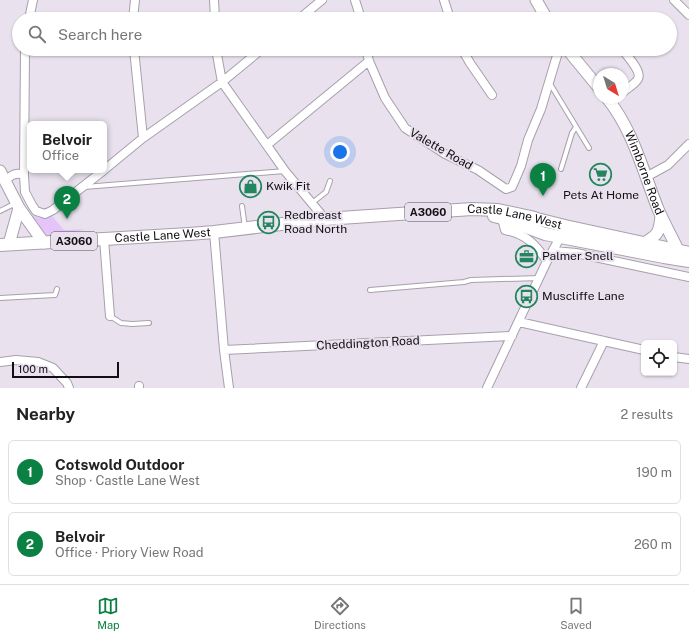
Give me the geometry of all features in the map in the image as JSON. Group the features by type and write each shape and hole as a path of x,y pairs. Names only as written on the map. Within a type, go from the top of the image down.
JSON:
{"main road":[{"name":"Castle Lane West","path":"5,244 44,243 214,232 325,219 472,209 498,210 531,217 563,231 681,254"},
{"name":"Castle Lane West","path":"325,219 485,214 502,218 545,234 563,231 644,243 681,254"},
{"name":"A3060","path":"681,254 689,261"}],"street":[{"path":"30,12 33,0"},
{"path":"134,12 135,0"},
{"path":"214,0 215,12"},
{"path":"307,12 322,0"},
{"path":"355,0 358,12"},
{"path":"444,0 448,12"},
{"path":"536,0 543,12"},
{"path":"674,0 689,15"},
{"path":"25,56 24,175 25,192 32,205 36,211 44,214 52,210 100,173"},
{"path":"135,56 143,138"},
{"path":"217,56 222,82 285,171 325,219"},
{"path":"107,168 143,138 222,82 254,56"},
{"name":"Valette Road","path":"368,56 384,98 405,128 445,154 478,170 506,189 512,186 521,166 528,140 541,109 549,82"},
{"path":"466,56 492,95"},
{"path":"549,82 557,56"},
{"path":"573,56 593,81"},
{"path":"627,56 639,74 637,80 629,87"},
{"path":"267,145 369,61"},
{"name":"Wimborne Road","path":"614,104 633,140 661,217 681,254"},
{"path":"646,177 668,165 689,144"},
{"path":"24,175 19,173 3,176 18,205 44,243"},
{"path":"5,244 18,205"},
{"path":"644,243 655,237 660,229 661,217"},
{"name":"Castle Lane West","path":"502,218 505,230 515,232 525,237 538,248 547,261"},
{"path":"487,388 547,261 554,251 563,231"},
{"path":"214,232 224,350 229,388"},
{"path":"104,239 110,316"},
{"path":"554,251 576,252 689,277"},
{"path":"519,322 641,349"},
{"name":"Cheddington Road","path":"224,350 512,336"},
{"path":"581,388 604,341"},
{"path":"677,357 689,359"},
{"path":"0,362 16,360 38,362 53,368 67,383 69,388"}],"lane":[{"path":"549,82 589,148"},
{"path":"561,169 572,133 576,126"},
{"path":"82,187 285,171"},
{"path":"312,203 326,192 330,181"},
{"path":"0,211 18,205"},
{"path":"242,206 246,228"},
{"path":"370,290 464,282 471,280 540,278"},
{"path":"0,298 55,295 57,289"},
{"path":"110,316 121,323 149,323"}],"shaded area":[{"path":"31,215 39,218 52,216 64,230 85,229 66,235 44,236 29,218"}],"place":[{"name":"Pets At Home","path":"601,174"},
{"name":"Kwik Fit","path":"250,186"},
{"name":"Cotswold Outdoor","path":"543,196"},
{"name":"Belvoir","path":"67,219"},
{"name":"Redbreast Road North","path":"268,222"},
{"name":"Palmer Snell","path":"527,256"},
{"name":"Muscliffe Lane","path":"527,296"}]}
